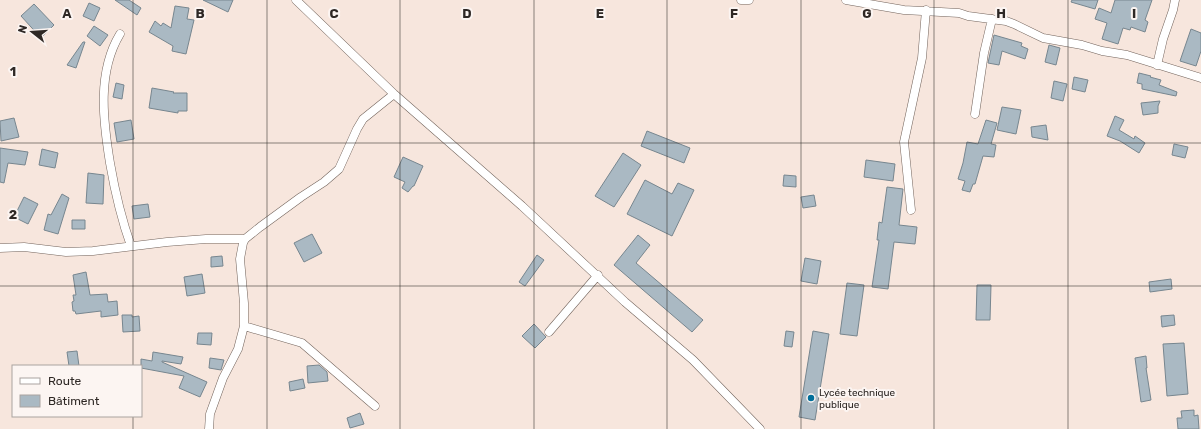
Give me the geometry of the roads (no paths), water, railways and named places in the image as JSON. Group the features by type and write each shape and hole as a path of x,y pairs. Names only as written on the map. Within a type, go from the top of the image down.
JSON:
{"street":[{"path":"296,0 394,94 522,206 566,248 598,275 625,302 692,360 760,429"},
{"path":"741,0 749,0"},
{"path":"846,0 904,10 926,10 958,13 968,16 992,19 1014,24 1042,38 1127,55 1201,78"},
{"path":"1157,65 1175,0"},
{"path":"911,210 904,142 922,58 926,10"},
{"path":"975,114 984,53 992,19"},
{"path":"120,34 113,45 108,62 105,85 105,127 116,195 122,221 131,246"},
{"path":"209,429 210,414 223,378 238,349 244,326 240,259 245,239 278,213 334,174 341,166 357,128 370,112 394,94"},
{"path":"0,248 24,247 66,252 94,251 206,239 245,239"},
{"path":"549,332 598,275"},
{"path":"244,326 302,343 375,406"}],"place":[{"name":"Lycée technique publique","path":"811,398"}]}
